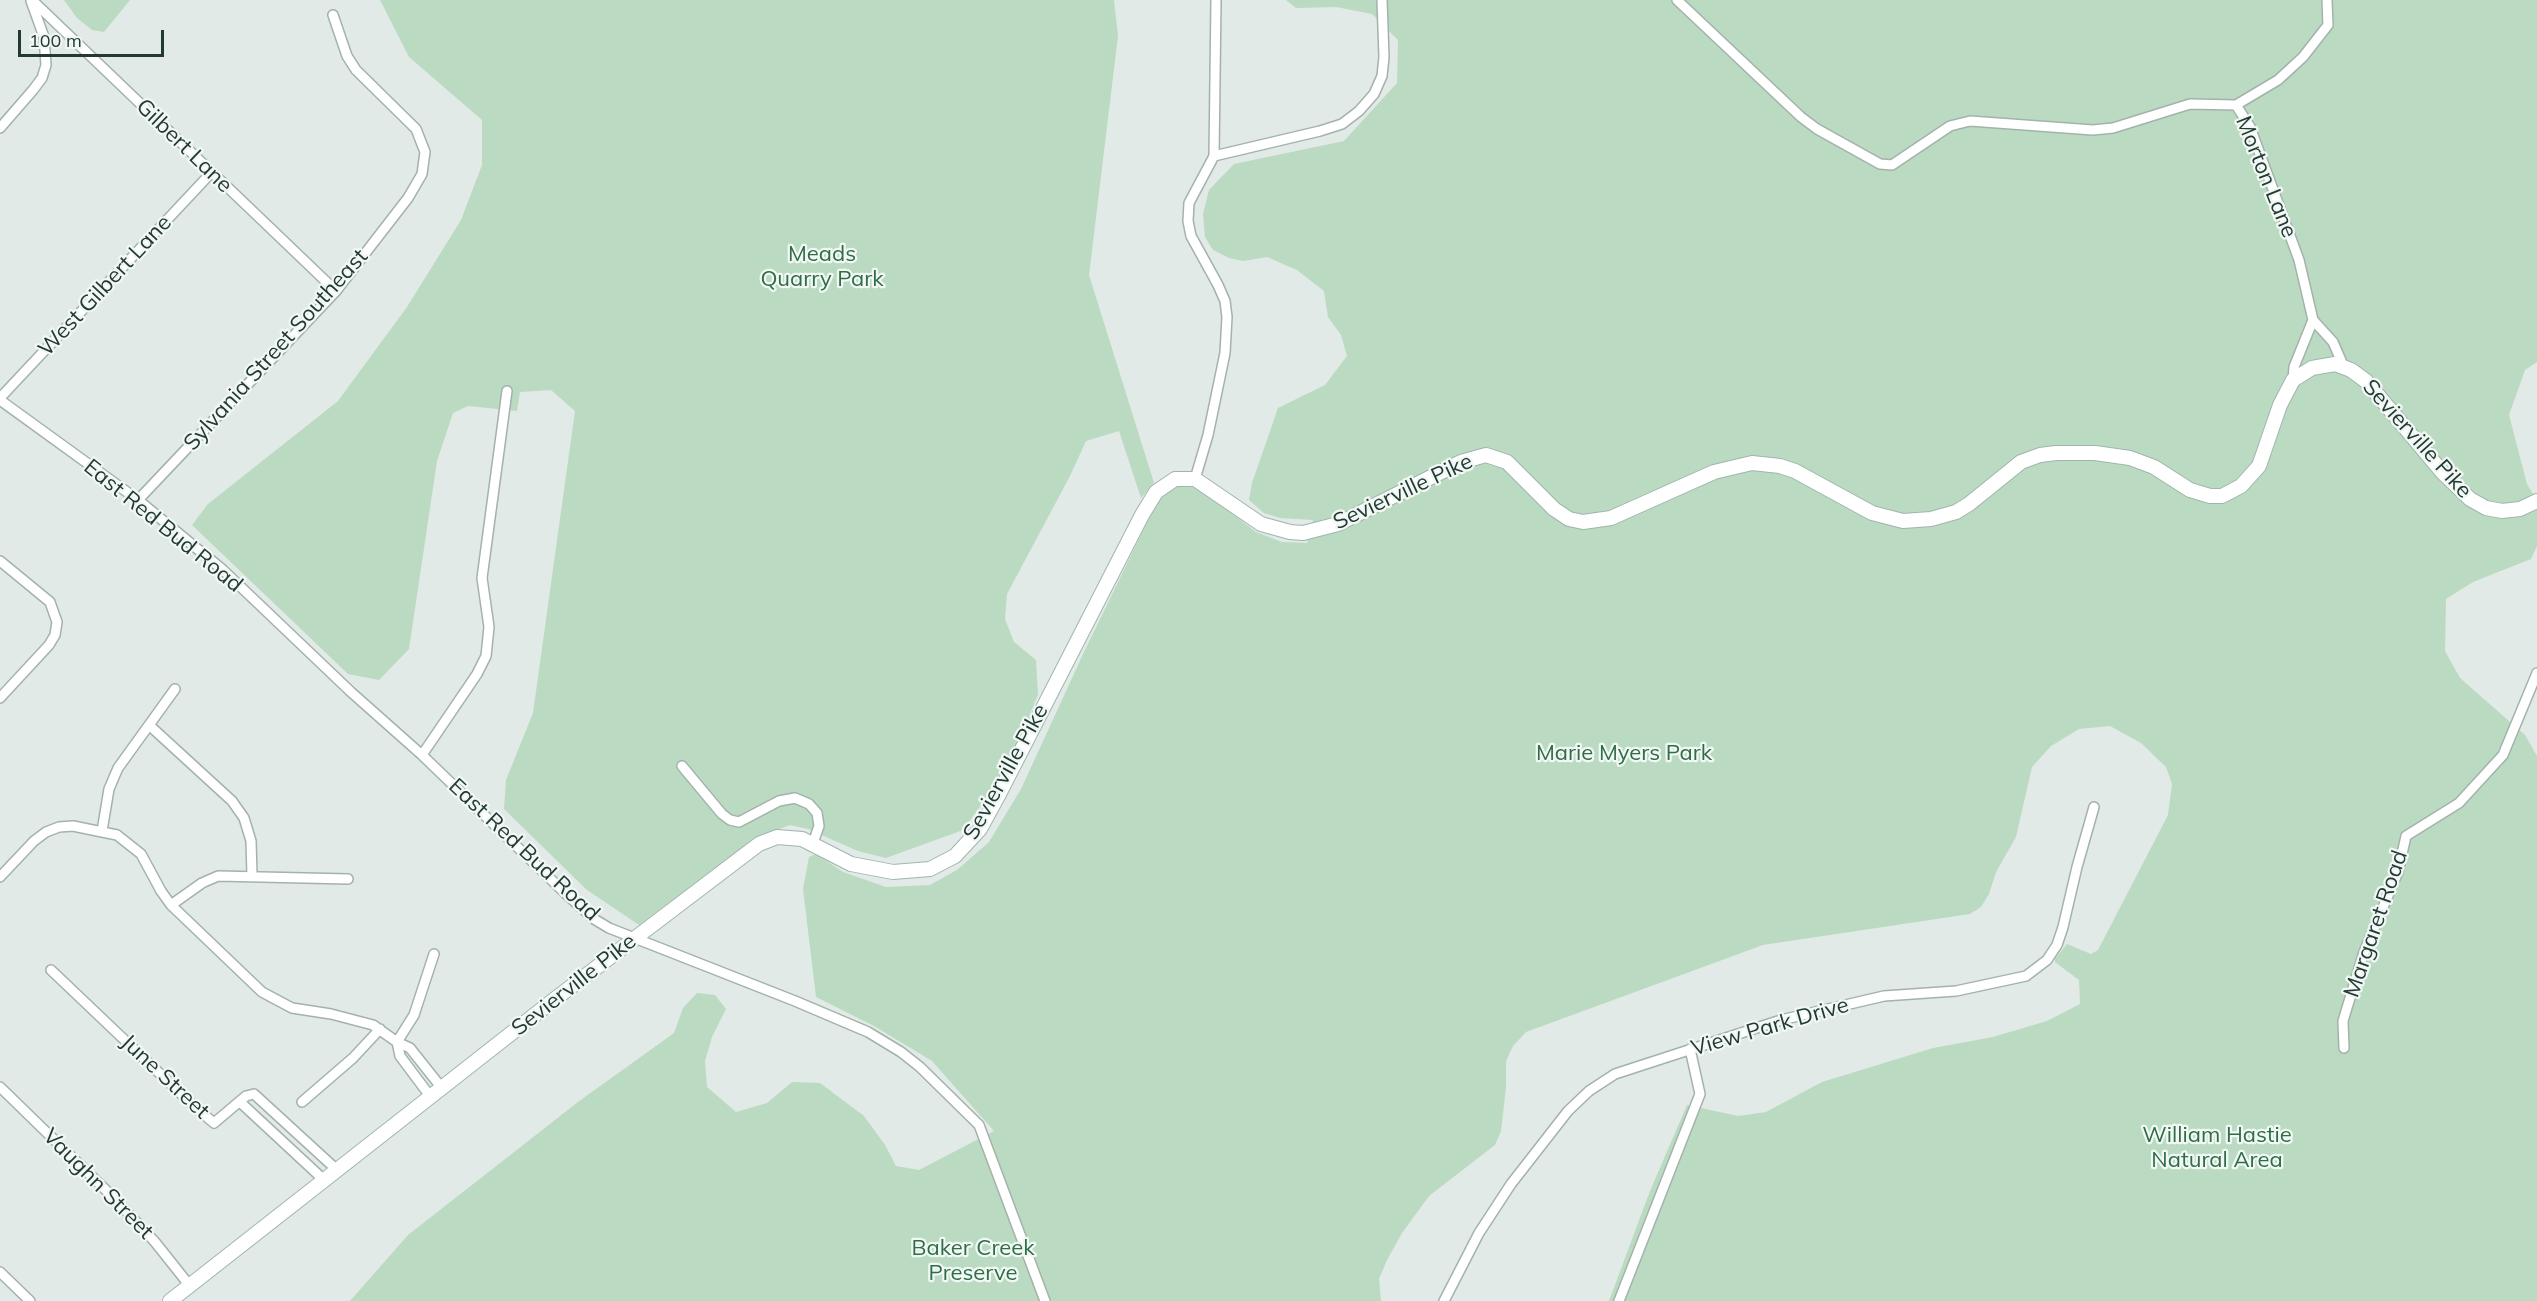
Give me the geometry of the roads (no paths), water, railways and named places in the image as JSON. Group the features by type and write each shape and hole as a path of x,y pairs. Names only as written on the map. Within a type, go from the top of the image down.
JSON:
{"street":[{"path":"0,128 42,78 46,65 44,37 32,0"},
{"name":"Gilbert Lane","path":"32,0 336,291"},
{"path":"1195,478 1208,435 1227,334 1225,302 1198,250 1188,221 1189,203 1214,156 1216,0"},
{"path":"1214,156 1320,131 1342,124 1359,111 1374,94 1382,76 1384,57 1382,0"},
{"name":"Morton Lane","path":"1677,0 1784,102 1816,129 1880,164 1892,165 1950,126 1970,121 2093,130 2113,128 2190,104 2236,105 2250,127 2299,260 2313,320 2333,342 2343,365"},
{"path":"2236,105 2278,80 2303,57 2328,25 2327,0"},
{"name":"Sylvania Street Southeast","path":"138,500 336,291 417,185 425,164 425,152 416,129 356,70 347,56 333,15"},
{"name":"West Gilbert Lane","path":"0,399 211,173"},
{"path":"2293,380 2294,367 2313,320"},
{"name":"Sevierville Pike","path":"170,1301 634,938 759,844 777,837 792,837 813,843 852,864 893,872 930,869 943,864 964,847 980,829 998,796 1089,614 1151,499 1168,482 1175,479 1195,478 1262,524 1290,532 1303,532 1338,524 1461,462 1486,455 1507,462 1554,509 1569,519 1583,522 1611,518 1714,472 1752,463 1779,466 1795,471 1872,513 1903,520 1931,519 1956,512 1970,504 2021,462 2040,454 2095,453 2130,458 2154,467 2190,490 2210,496 2222,496 2241,486 2259,466 2280,405 2293,380 2322,365 2343,365 2366,381 2443,473 2470,499 2486,508 2502,511 2520,509 2537,501"},
{"path":"422,755 477,674 488,649 489,627 482,578 507,391"},
{"name":"East Red Bud Road","path":"0,399 138,500 222,570 351,692 422,755 583,910 609,928 795,1001 867,1032 901,1052 920,1067 979,1125 1045,1301"},
{"path":"0,561 50,602 57,622 55,635 49,645 0,698"},
{"name":"Margaret Road","path":"2344,1048 2343,1021 2364,952 2398,872 2406,836 2459,803 2503,754 2537,673"},
{"path":"102,831 109,789 118,768 175,689"},
{"path":"149,725 232,801 244,818 250,841 252,875"},
{"path":"682,766 722,814 730,820 739,822 779,801 795,798 809,804 817,813 819,826 813,843"},
{"name":"View Park Drive","path":"1444,1301 1479,1233 1511,1184 1568,1111 1589,1090 1615,1074 1781,1020 1884,996 1956,991 2026,976 2047,960 2056,945 2094,807"},
{"path":"0,877 46,832 59,827 73,825 117,835 141,854 171,905 262,992 278,1003 292,1008 360,1020 380,1029 397,1042 410,1048 436,1092"},
{"path":"171,905 202,883 219,876 348,879"},
{"path":"434,954 414,1015 397,1042 400,1056 436,1092"},
{"name":"June Street","path":"51,970 214,1123 246,1096 254,1095 337,1170"},
{"path":"302,1102 353,1058 380,1029"},
{"path":"1618,1301 1700,1094 1690,1049"},
{"name":"Vaughn Street","path":"0,1087 114,1198 155,1242 190,1286"},
{"path":"240,1102 324,1180"},
{"path":"0,1272 30,1301"}],"park label":[{"name":"Meads Quarry Park","path":"822,266"},
{"name":"Marie Myers Park","path":"1624,753"},
{"name":"William Hastie Natural Area","path":"2217,1148"},
{"name":"Baker Creek Preserve","path":"973,1260"}]}
